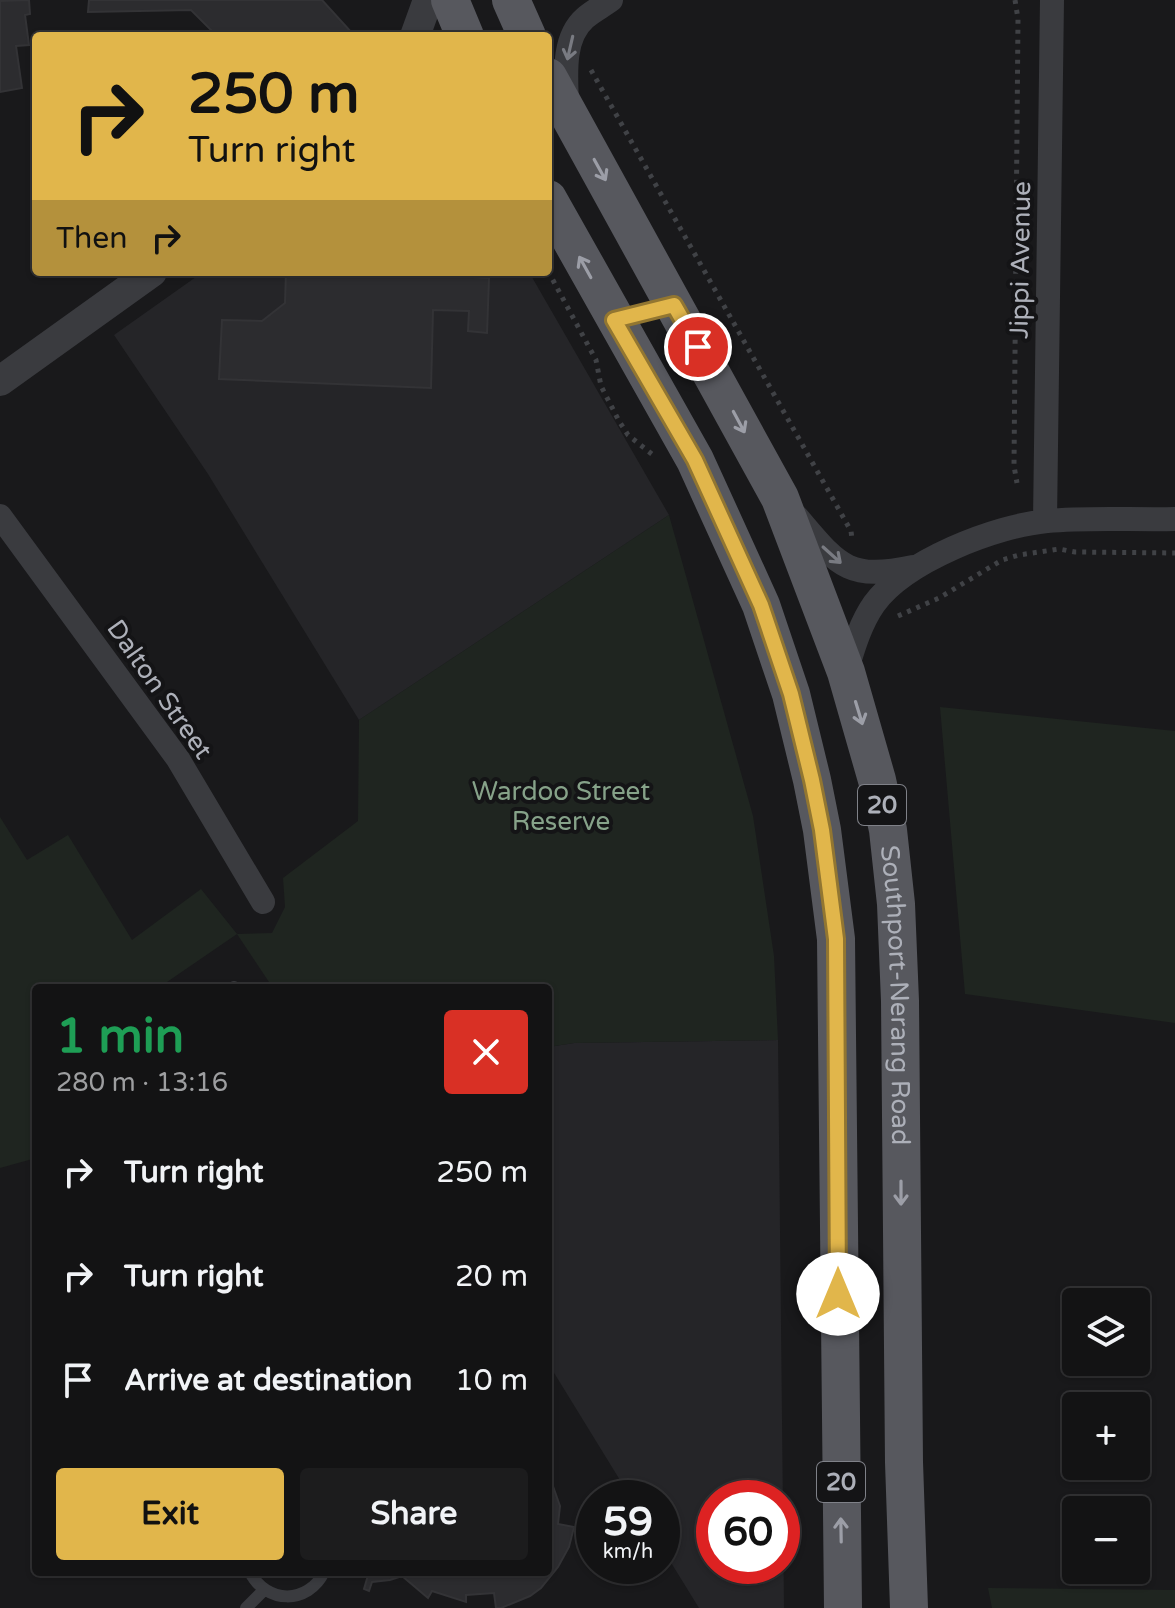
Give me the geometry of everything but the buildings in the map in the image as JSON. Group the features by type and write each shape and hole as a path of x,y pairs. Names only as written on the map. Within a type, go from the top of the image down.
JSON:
{"main road":[{"path":"450,0 463,32"},
{"path":"499,32 501,0"},
{"path":"511,0 525,32"},
{"name":"Southport-Nerang Road","path":"552,84 780,498 846,672 880,793 888,830 896,904 900,1001 904,1462 909,1608"},
{"name":"20","path":"552,206 695,460 761,605 791,694 822,830 836,939 843,1608"}],"street":[{"path":"416,32 428,0"},
{"path":"568,114 566,73 575,30 584,19 611,0"},
{"name":"Jippi Avenue","path":"1045,521 1052,0"},
{"path":"0,381 146,276"},
{"path":"780,498 834,559 849,569 861,572 886,573 919,565 976,538 1045,521 1175,519"},
{"name":"Dalton Street","path":"0,516 178,759 263,902"},
{"path":"846,672 859,633 873,606 884,592 919,565"}],"lane":[{"path":"614,320 674,305"},
{"path":"252,1576 264,1590 284,1597 297,1596 316,1586 322,1576"},
{"path":"246,1608 264,1590"}],"path":[{"path":"1015,0 1018,19 1014,466 1017,483"},
{"path":"590,68 851,531 853,543"},
{"path":"551,276 596,360 601,386 619,421 628,435 653,455"},
{"path":"885,622 939,598 1002,560 1019,555 1059,549 1075,552 1175,553"}],"shaded area":[{"path":"197,276 531,276 669,515 359,720 208,474 114,335"},
{"path":"778,1040 783,1480 696,1480 696,1584 784,1584 784,1608 699,1608 680,1577 680,1480 620,1480 552,1370 552,1046 574,1043"}],"green space":[{"name":"Wardoo Street Reserve","path":"669,515 753,816 774,956 778,1040 574,1043 552,1046 552,984 270,984 237,934 272,933 285,907 283,878 358,821 359,720"},
{"path":"940,707 1175,731 1175,1023 965,994"},
{"path":"0,817 27,860 68,835 132,940 201,889 237,934 168,984 32,984 32,1159 0,1168"},
{"path":"988,1588 1175,1590 1175,1608 992,1608"}],"route":[{"path":"698,347 674,305 614,320 695,460 761,605 791,694 812,780 822,830 836,939 838,1294"}]}
